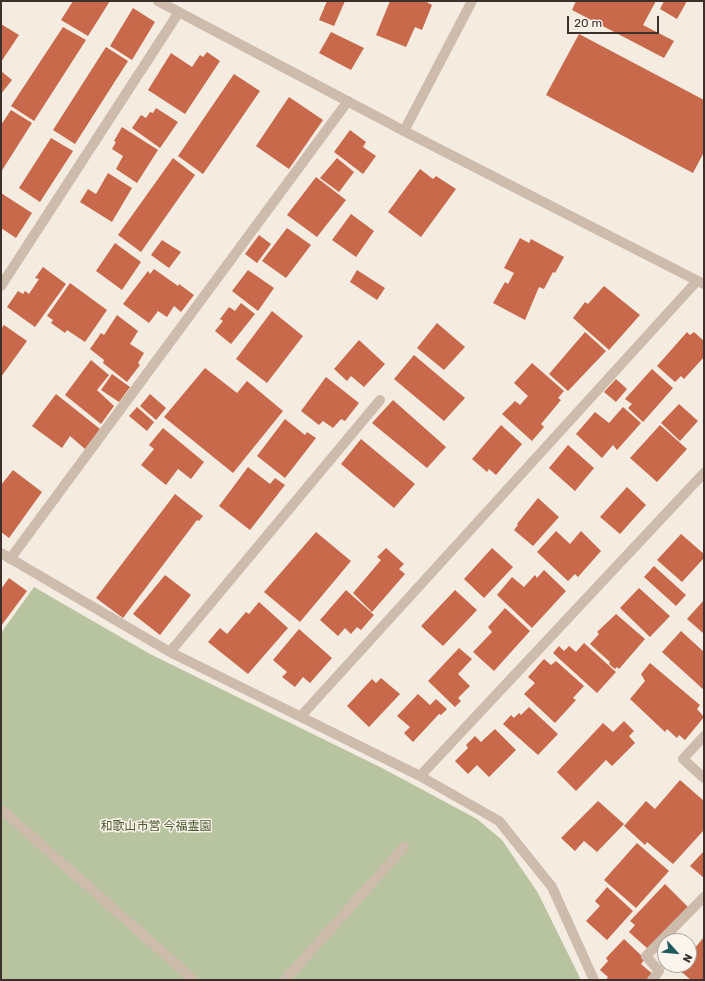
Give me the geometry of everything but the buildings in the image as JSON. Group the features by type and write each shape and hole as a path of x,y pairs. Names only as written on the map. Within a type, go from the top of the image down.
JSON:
{"street":[{"path":"158,1 404,131 701,283 301,716"},
{"path":"404,131 472,1"},
{"path":"1,286 179,12"},
{"path":"10,559 348,101"},
{"path":"170,652 380,400"},
{"path":"420,776 704,474"},
{"path":"1,553 170,652 420,776 499,821 552,886 594,980"},
{"path":"704,736 683,759 704,778"},
{"path":"3,811 194,980"},
{"path":"285,980 404,847"},
{"path":"652,980 659,971 646,956 704,896"}],"green space":[{"name":"和歌山市営 今福霊園","path":"34,587 150,654 382,768 477,819 502,840 538,893 581,980 1,980 1,633"}]}
